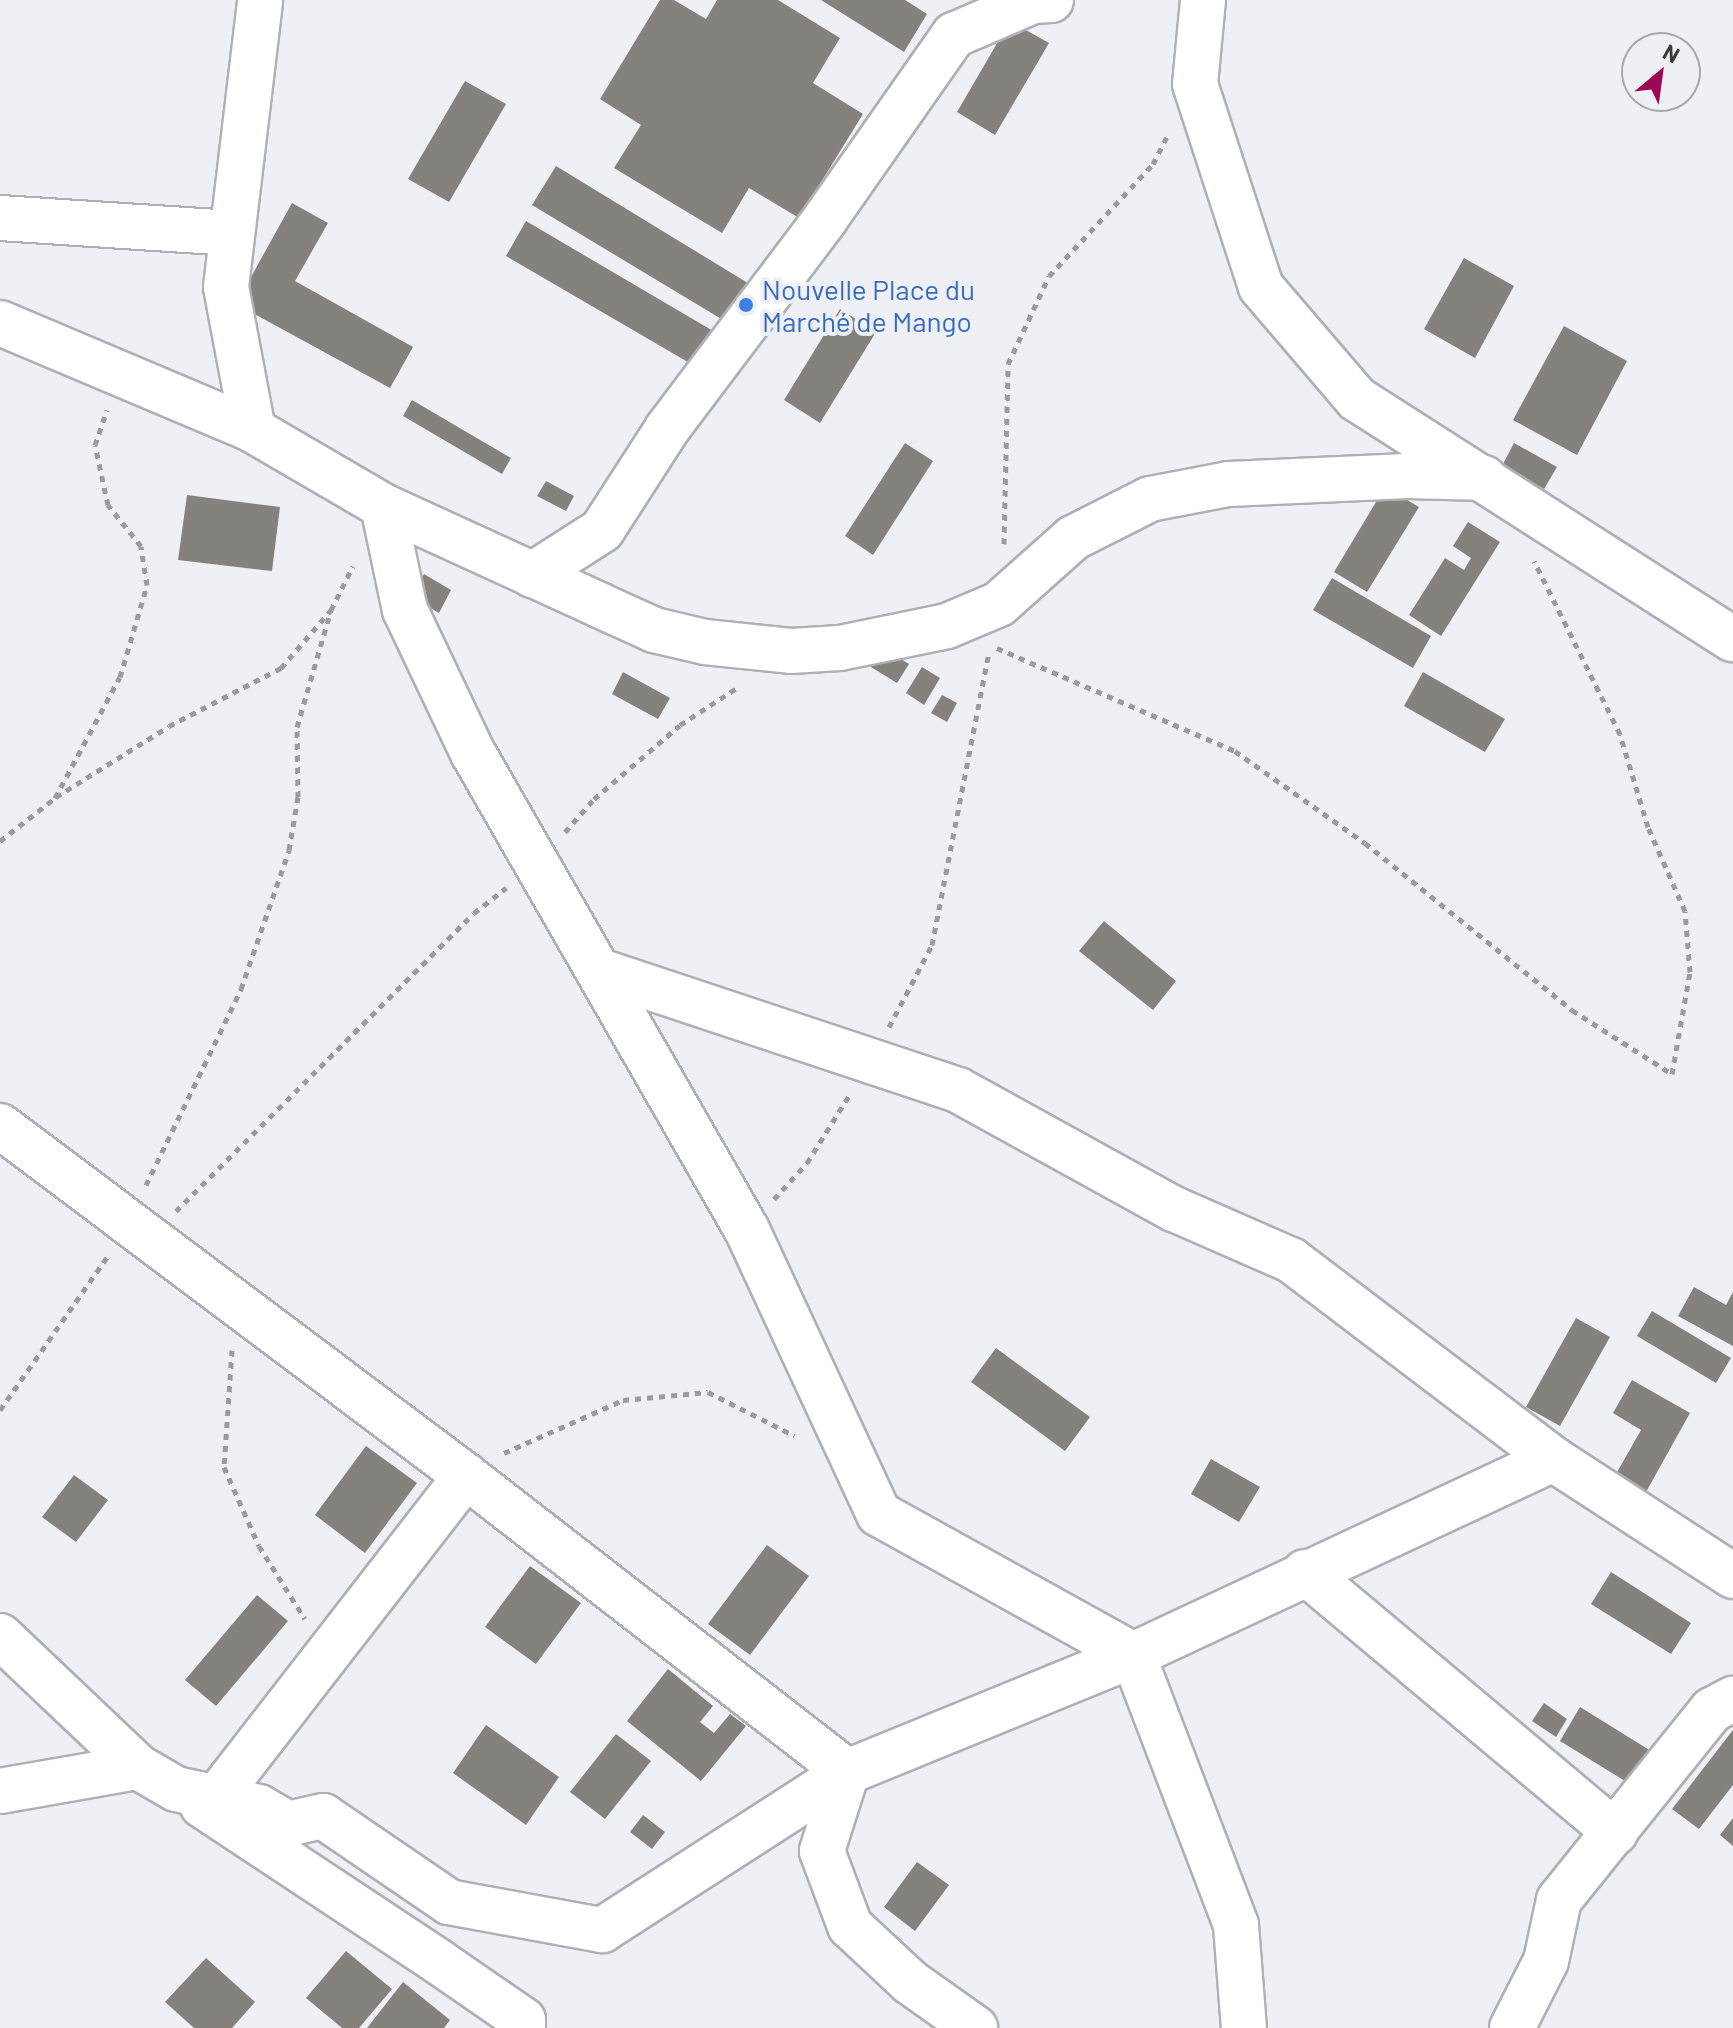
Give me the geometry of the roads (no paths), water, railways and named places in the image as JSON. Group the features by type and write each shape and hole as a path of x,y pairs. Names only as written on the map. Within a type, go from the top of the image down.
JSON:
{"street":[{"path":"253,430 226,287 229,233 257,51 260,0"},
{"path":"532,575 602,530 667,429 825,219 954,35 1033,1 1051,0"},
{"path":"1203,0 1195,84 1261,287 1357,399 1484,478 1674,606 1733,639"},
{"path":"0,218 229,233"},
{"path":"0,323 253,430 383,506 654,630 705,642 791,651 840,648 947,626 999,604 1073,538 1150,499 1229,484 1407,476 1484,478"},
{"path":"383,506 405,610 473,753 603,972 747,1230 879,1514 1133,1655 1236,1925 1244,2028"},
{"path":"603,972 958,1090 1174,1209 1291,1260 1446,1373 1553,1459 1733,1576"},
{"path":"0,1126 457,1469 847,1772"},
{"path":"196,1794 259,1807 288,1824 323,1816 449,1902 602,1930 847,1772 1133,1655 1305,1572 1553,1459"},
{"path":"196,1794 327,1654 457,1469"},
{"path":"1305,1572 1615,1832"},
{"path":"0,1636 138,1767 196,1794 523,2020 523,2028"},
{"path":"1512,2028 1546,1961 1559,1900 1712,1710 1733,1699"},
{"path":"0,1791 138,1767"},
{"path":"847,1772 822,1851 850,1926 910,1982 975,2028"}],"place":[{"name":"Nouvelle Place du Marché de Mango","path":"746,305"}]}
